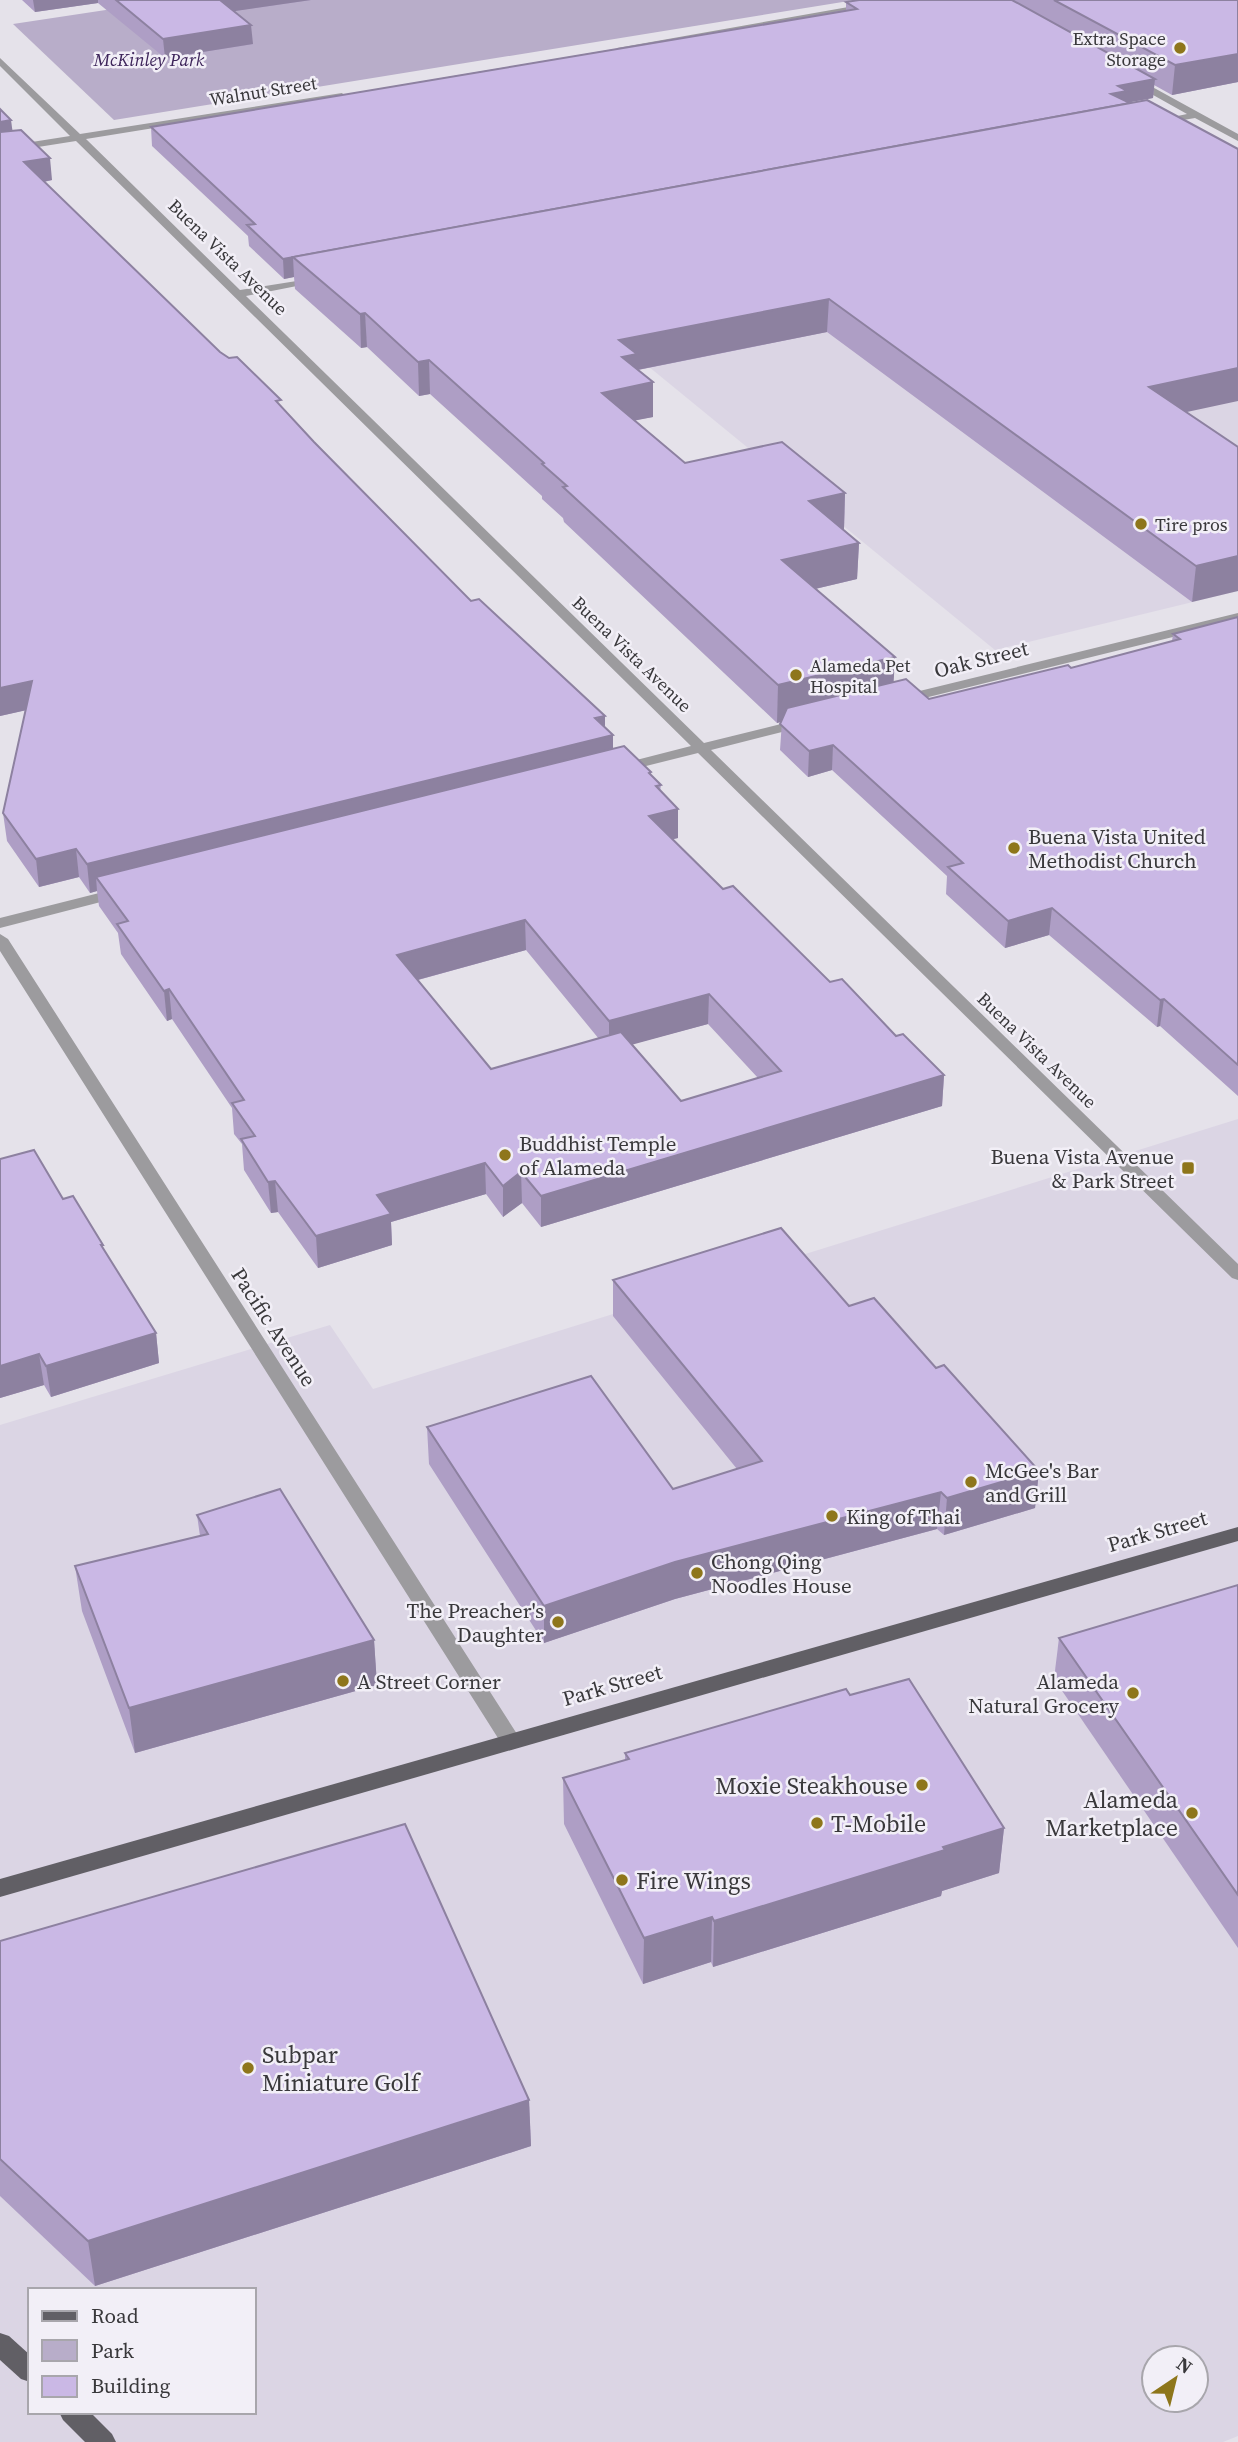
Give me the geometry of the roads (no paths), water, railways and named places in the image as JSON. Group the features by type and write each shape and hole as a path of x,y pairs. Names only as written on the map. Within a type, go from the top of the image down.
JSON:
{"main road":[{"name":"Park Street","path":"0,1888 1238,1534"},
{"path":"0,2344 28,2369"},
{"path":"74,2414 103,2442"}],"street":[{"path":"617,49 904,0"},
{"name":"Buena Vista Avenue","path":"0,61 1238,1274"},
{"path":"1124,75 1238,138"},
{"name":"Walnut Street","path":"0,150 344,94"},
{"path":"1141,126 1197,116"},
{"path":"239,294 335,276"},
{"name":"Oak Street","path":"883,704 1238,617"},
{"path":"600,773 816,720"},
{"path":"0,923 133,890"},
{"name":"Pacific Avenue","path":"0,939 510,1740"}],"place":[{"name":"Extra Space Storage","path":"1180,48"},
{"name":"Tire pros","path":"1141,524"},
{"name":"Alameda Pet Hospital","path":"796,675"},
{"name":"Buena Vista United Methodist Church","path":"1014,848"},
{"name":"Buddhist Temple of Alameda","path":"505,1155"},
{"name":"Buena Vista Avenue & Park Street","path":"1188,1168"},
{"name":"McGee's Bar and Grill","path":"971,1482"},
{"name":"King of Thai","path":"832,1516"},
{"name":"Chong Qing Noodles House","path":"697,1573"},
{"name":"The Preacher's Daughter","path":"558,1622"},
{"name":"A Street Corner","path":"343,1681"},
{"name":"Alameda Natural Grocery","path":"1133,1693"},
{"name":"Moxie Steakhouse","path":"922,1785"},
{"name":"Alameda Marketplace","path":"1192,1813"},
{"name":"T-Mobile","path":"817,1823"},
{"name":"Fire Wings","path":"622,1880"},
{"name":"Subpar Miniature Golf","path":"248,2068"}],"park label":[{"name":"McKinley Park","path":"149,59"}]}
